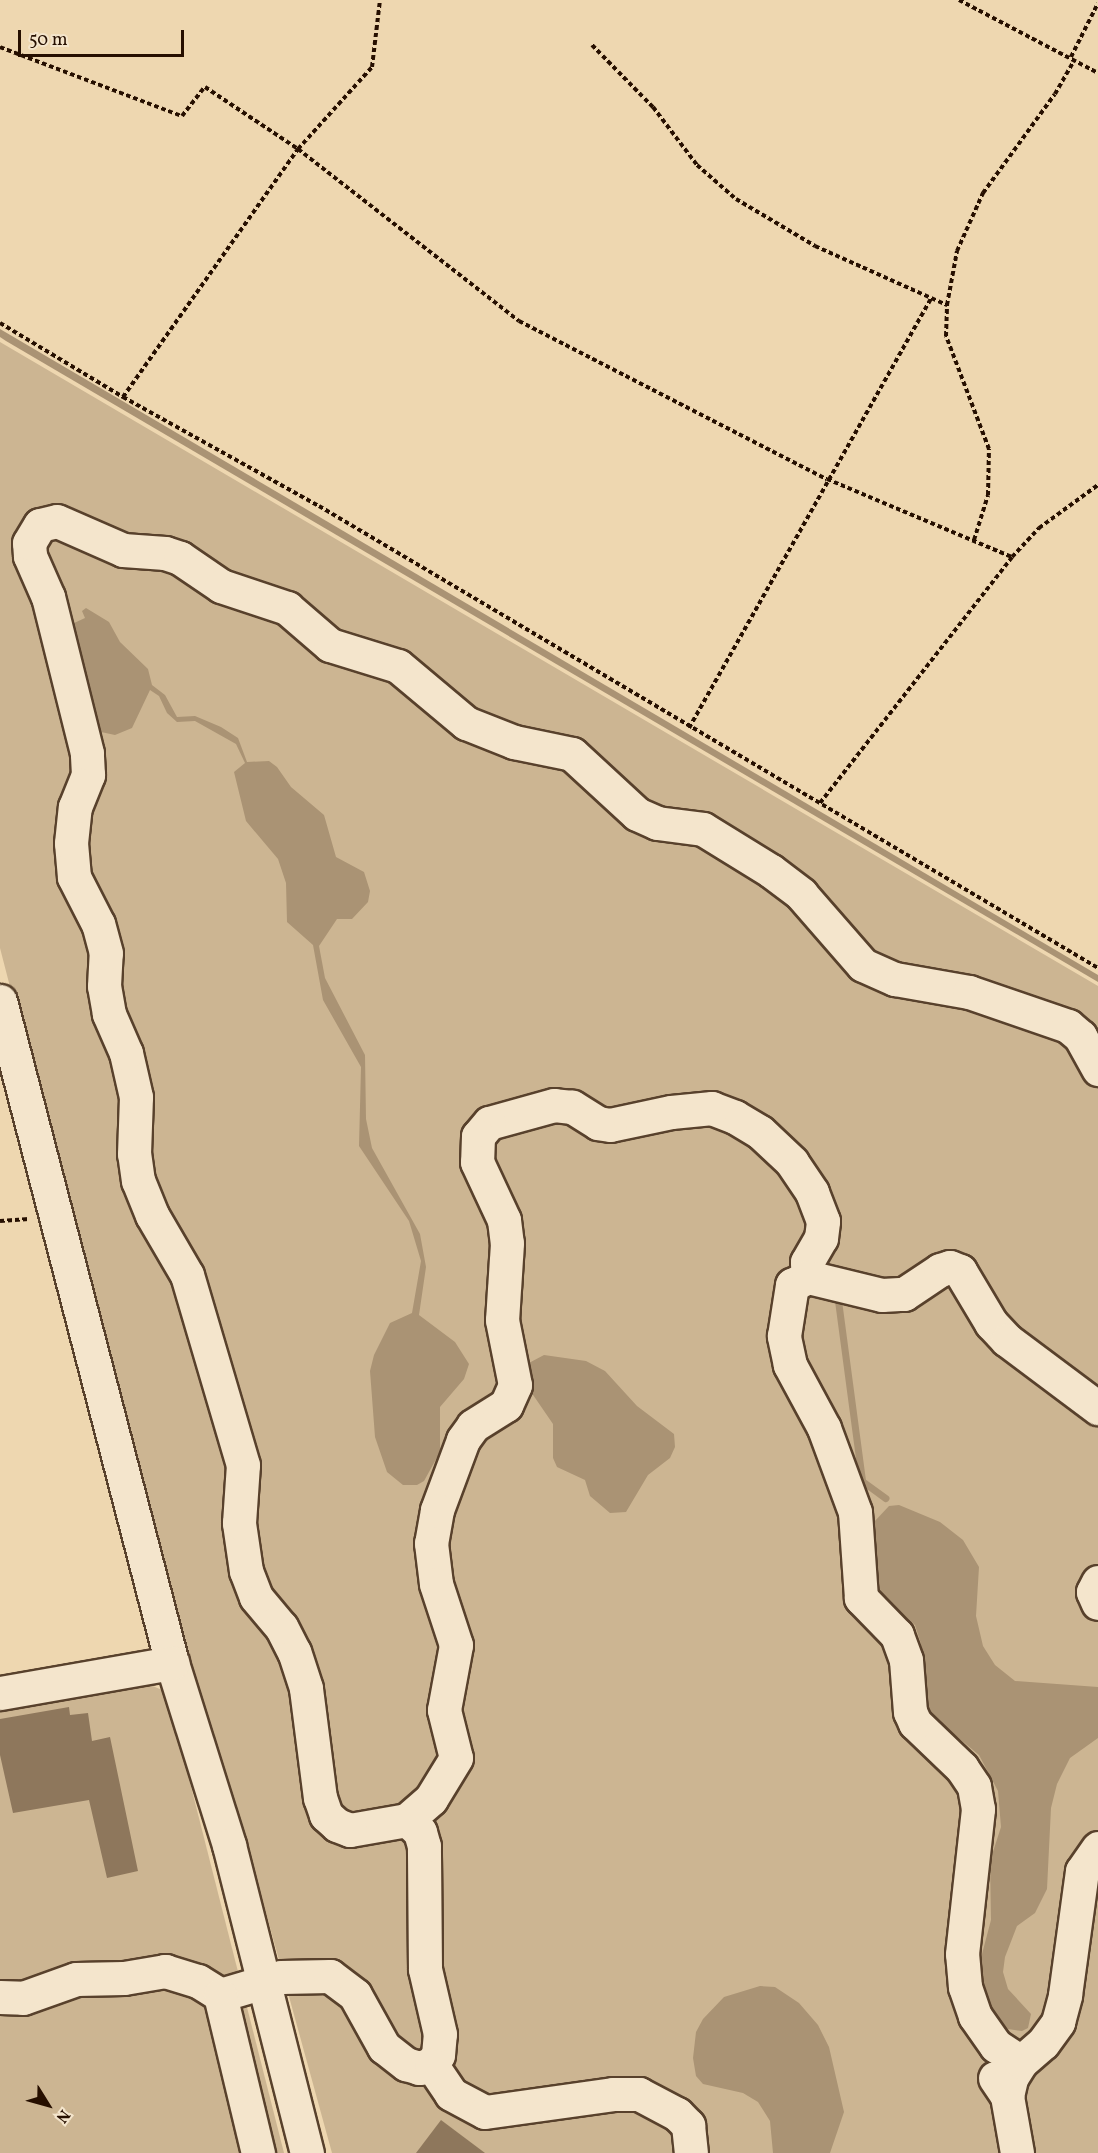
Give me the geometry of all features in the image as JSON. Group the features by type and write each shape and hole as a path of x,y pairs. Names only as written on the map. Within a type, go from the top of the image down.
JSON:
{"street":[{"path":"420,1819 350,1830 327,1815 320,1798 306,1688 294,1652 281,1627 256,1597 246,1571 239,1523 243,1465 187,1275 152,1215 138,1181 134,1154 136,1097 126,1053 109,1014 104,986 106,953 98,924 74,877 71,843 75,807 88,775 87,753 48,597 30,556 30,543 40,525 57,521 123,550 165,553 180,558 221,586 287,608 330,645 398,666 466,723 514,742 572,754 638,814 657,823 703,830 771,871 801,894 863,965 895,978 969,992 1068,1026 1080,1035 1098,1069"},
{"path":"0,1001 172,1663 229,1845 307,2153"},
{"path":"693,2149 688,2125 677,2114 639,2094 613,2094 485,2112 451,2094 436,2049 425,1969 420,1819 456,1758 444,1710 456,1645 432,1562 437,1510 463,1440 473,1426 506,1405 515,1385 502,1320 507,1243 504,1220 477,1162 476,1143 489,1123 506,1116 554,1105 572,1107 610,1125 671,1112 712,1108 735,1117 760,1132 792,1162 812,1192 823,1221 821,1238 802,1274 784,1336 790,1365 824,1428 855,1512 861,1598 897,1635 906,1660 910,1712 915,1723 962,1768 974,1786 978,1809 963,1944 965,1987 975,2016 1010,2056 1011,2078 1006,2096 1017,2153"},
{"path":"802,1274 835,1287 882,1295 904,1294 950,1267 965,1275 971,1291 991,1323 1007,1340 1090,1401 1098,1426"},
{"path":"1098,1582 1093,1592 1098,1603"},
{"path":"0,1693 172,1663"},
{"path":"1010,2056 1058,2022 1082,1871 1098,1848"},
{"path":"0,1998 23,1998 76,1979 126,1977 165,1971 198,1981 220,1995 258,2153"},
{"path":"220,1995 306,1974 330,1976 344,1983 355,1995 384,2047 406,2064 419,2068 436,2049"}],"path":[{"path":"123,398 298,149 372,67 380,0"},
{"path":"959,0 1098,73"},
{"path":"974,540 988,495 989,449 946,336 947,305 957,251 983,193 1055,94 1098,3"},
{"path":"592,45 653,107 697,165 736,199 777,227 947,305"},
{"path":"0,47 182,116 205,87 298,149 519,321 827,479 1012,557"},
{"path":"689,728 827,479 932,299"},
{"path":"0,323 123,398 319,506 689,728 1098,968"},
{"path":"820,803 1012,557 1039,528 1098,485"}],"shaded area":[{"path":"0,329 1098,975 1098,982 6,341 0,337"},
{"path":"0,342 1098,986 1098,2153 332,2153 246,1840 189,1680 0,948"},
{"path":"86,608 109,622 120,642 148,669 152,685 165,695 177,717 195,716 221,727 238,738 247,762 269,761 277,767 291,787 324,815 336,857 364,872 370,891 368,902 352,919 337,919 319,946 325,978 365,1055 366,1119 372,1148 420,1234 426,1267 419,1315 455,1342 469,1364 464,1379 440,1407 440,1452 424,1481 417,1485 403,1485 387,1472 375,1437 370,1371 374,1355 390,1323 412,1313 421,1261 409,1221 359,1146 361,1067 323,1000 313,945 287,922 286,883 278,859 246,821 234,772 245,763 236,744 195,721 177,722 167,713 159,696 150,690 132,728 115,735 101,732 72,624 85,618 82,611"},
{"path":"544,1355 586,1361 605,1371 637,1406 674,1434 675,1447 670,1458 648,1475 626,1512 610,1513 590,1496 585,1480 557,1467 553,1458 553,1424 529,1389 527,1364"},
{"path":"899,1505 940,1522 963,1540 979,1567 976,1616 983,1646 995,1665 1015,1681 1098,1687 1098,1738 1070,1758 1057,1784 1051,1808 1047,1889 1035,1913 1017,1926 1005,1957 1003,1972 1008,1989 1031,2014 1028,2028 1022,2031 1008,2029 989,2015 977,1973 991,1920 990,1861 1001,1827 998,1791 979,1755 931,1715 925,1706 921,1644 915,1625 876,1591 869,1543 874,1522 889,1506"},
{"path":"143,1682 167,1692 284,2153 0,2153 0,1706"},
{"path":"760,1986 775,1987 799,2003 818,2025 829,2047 844,2112 830,2153 773,2153 770,2121 758,2102 743,2093 703,2084 696,2076 693,2058 696,2032 703,2019 724,1997"}],"building":[{"path":"69,1707 70,1715 88,1713 92,1741 110,1737 138,1871 107,1878 89,1800 13,1813 0,1755 0,1719"},
{"path":"441,2120 485,2153 416,2153"}],"waterway":[{"path":"837,1293 862,1481 885,1498"}]}
